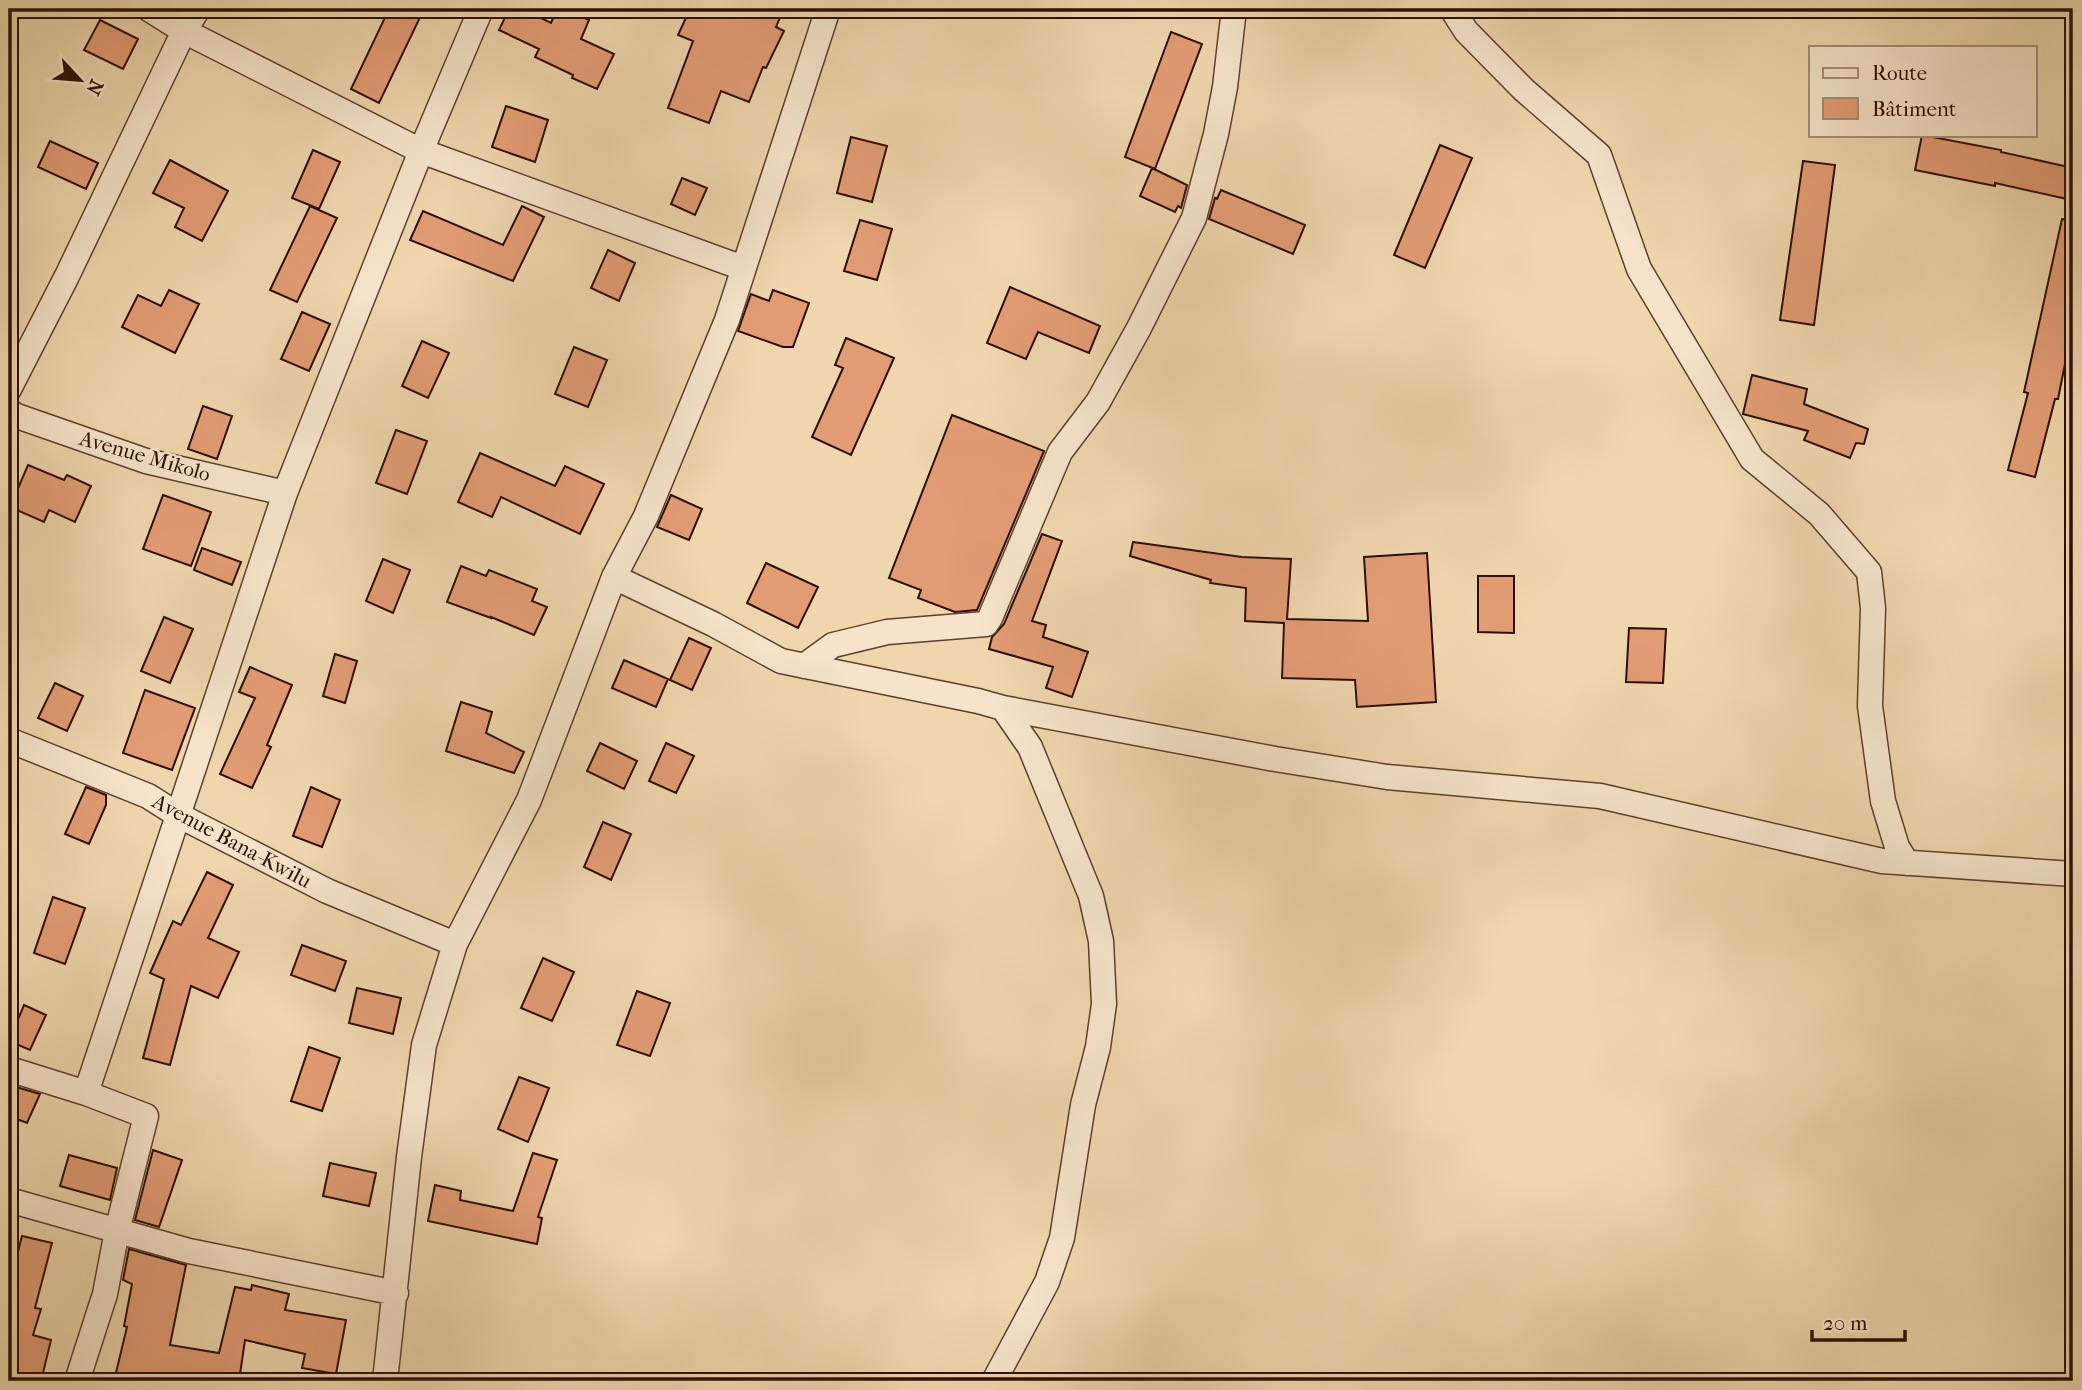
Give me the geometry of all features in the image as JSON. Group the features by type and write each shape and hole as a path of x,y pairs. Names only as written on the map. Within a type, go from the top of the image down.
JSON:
{"street":[{"path":"149,9 184,31 421,151 743,268"},
{"path":"9,389 67,276 184,31 198,9"},
{"path":"86,1093 285,493 421,151 481,9"},
{"path":"385,1381 424,1045 455,944 528,800 614,577 646,516 727,320 828,9"},
{"path":"804,666 833,645 887,632 986,624 990,618 1060,452 1098,402 1139,328 1194,218 1225,87 1234,9"},
{"path":"1452,9 1466,31 1524,90 1599,155 1639,269 1752,459 1819,514 1869,572 1873,608 1870,706 1883,801 1897,847 1907,863"},
{"name":"Avenue Mikolo","path":"9,410 15,415 146,461 285,493"},
{"path":"614,577 713,624 781,661 1003,708 1387,777 1600,796 1882,861 2073,874"},
{"path":"994,1381 1047,1282 1062,1238 1083,1105 1098,1047 1104,1004 1101,941 1091,896 1030,747 1003,708"},
{"name":"Avenue Bana-Kwilu","path":"9,740 149,796 178,815 327,891 455,944"},
{"path":"9,1069 86,1093 146,1116 117,1231 105,1293 77,1381"},
{"path":"9,1200 189,1251 396,1293"}],"building":[{"path":"389,9 424,9 379,103 351,89"},
{"path":"509,9 522,9 551,23 557,9 565,9 589,20 581,39 614,54 597,89 535,57 539,49 499,30"},
{"path":"690,9 768,9 781,15 776,27 784,31 766,68 763,67 749,102 721,91 709,123 668,108 693,41 678,35"},
{"path":"100,20 138,39 123,69 84,50"},
{"path":"1171,32 1202,44 1155,169 1125,157"},
{"path":"506,106 548,120 535,162 492,147"},
{"path":"1922,136 2001,150 2073,168 2067,199 1995,183 1995,186 1915,170"},
{"path":"851,137 887,146 872,202 837,193"},
{"path":"50,141 98,163 86,189 38,167"},
{"path":"1440,145 1472,158 1425,268 1394,255"},
{"path":"313,150 340,162 319,209 292,198"},
{"path":"170,160 228,191 202,241 175,227 184,208 153,193"},
{"path":"1803,161 1835,165 1814,325 1780,320"},
{"path":"1152,168 1187,185 1181,208 1178,206 1175,212 1140,196"},
{"path":"682,178 707,188 695,215 671,204"},
{"path":"1221,190 1305,225 1293,254 1209,219 1215,198 1217,199"},
{"path":"310,206 337,218 297,302 270,290"},
{"path":"522,206 544,217 513,281 410,240 423,211 503,245"},
{"path":"2062,219 2073,220 2073,324 2058,399 2055,399 2035,477 2008,470 2028,393 2024,392"},
{"path":"860,220 892,229 877,280 844,271"},
{"path":"608,250 635,263 619,301 591,288"},
{"path":"1010,287 1100,326 1089,353 1038,332 1026,359 987,343"},
{"path":"169,290 199,304 175,353 122,327 138,295 161,306"},
{"path":"773,290 809,303 793,347 783,347 738,331 751,294 769,301"},
{"path":"302,312 330,324 309,371 281,359"},
{"path":"846,338 894,358 851,455 812,437 843,368 835,365"},
{"path":"422,341 449,353 428,398 402,386"},
{"path":"574,347 607,360 588,407 555,394"},
{"path":"1752,375 1807,389 1804,404 1868,429 1864,444 1856,443 1850,458 1804,440 1808,431 1743,414"},
{"path":"203,406 232,416 217,459 188,449"},
{"path":"952,415 1044,451 977,610 955,612 918,598 921,590 889,578"},
{"path":"396,430 427,441 407,494 376,483"},
{"path":"480,453 555,486 565,466 604,484 580,534 501,497 492,517 458,502"},
{"path":"28,465 64,480 67,475 91,486 75,522 49,510 44,522 10,507"},
{"path":"163,495 211,512 191,566 143,549"},
{"path":"671,495 702,509 689,540 657,527"},
{"path":"1042,534 1062,541 1032,621 1046,625 1043,637 1088,652 1072,697 1046,688 1053,667 989,649 992,637 1004,624"},
{"path":"1133,542 1242,557 1291,559 1287,619 1368,621 1364,557 1427,553 1436,702 1357,707 1355,680 1282,678 1284,623 1245,621 1246,588 1210,583 1211,580 1130,556"},
{"path":"202,548 241,562 232,585 194,570"},
{"path":"383,559 410,570 393,613 366,601"},
{"path":"766,563 818,587 798,628 747,603"},
{"path":"461,566 486,576 489,570 537,589 532,601 547,607 534,635 447,602"},
{"path":"1478,576 1514,576 1514,633 1478,632"},
{"path":"164,617 193,629 170,683 141,671"},
{"path":"1629,628 1666,629 1663,683 1626,682"},
{"path":"689,638 711,648 692,690 670,680"},
{"path":"335,654 357,661 345,703 323,696"},
{"path":"624,660 668,679 656,707 612,688"},
{"path":"250,667 292,685 267,745 271,747 252,788 220,774 255,698 239,692"},
{"path":"55,683 83,696 67,731 38,718"},
{"path":"145,690 195,708 172,770 123,753"},
{"path":"461,702 492,712 486,733 524,752 514,773 446,751"},
{"path":"600,743 637,761 624,789 587,771"},
{"path":"666,743 694,756 676,793 649,781"},
{"path":"86,787 106,795 106,805 89,844 65,834"},
{"path":"311,787 340,800 322,847 293,836"},
{"path":"603,822 631,834 611,880 584,867"},
{"path":"207,872 233,885 208,938 239,952 218,998 191,986 170,1065 143,1058 164,979 150,973 173,921 181,925"},
{"path":"53,897 85,908 65,964 34,953"},
{"path":"302,945 346,961 335,991 291,975"},
{"path":"543,958 574,972 552,1021 521,1008"},
{"path":"357,988 401,998 393,1034 349,1023"},
{"path":"637,991 670,1003 650,1056 617,1045"},
{"path":"24,1005 46,1015 30,1050 9,1041"},
{"path":"309,1047 340,1058 322,1111 291,1101"},
{"path":"519,1077 549,1088 528,1142 498,1129"},
{"path":"16,1087 40,1094 27,1123 9,1116 9,1102"},
{"path":"153,1150 182,1160 159,1227 135,1220"},
{"path":"533,1153 557,1160 538,1217 542,1218 537,1244 428,1221 435,1185 461,1191 460,1200 513,1211"},
{"path":"69,1155 117,1168 110,1200 60,1186"},
{"path":"330,1163 376,1173 369,1206 323,1196"},
{"path":"22,1236 52,1243 35,1308 41,1309 33,1335 51,1340 41,1381 9,1381 9,1287"},
{"path":"129,1249 186,1265 170,1345 219,1353 235,1287 251,1290 252,1285 289,1294 285,1310 346,1320 336,1374 302,1368 305,1354 245,1340 239,1381 114,1381 127,1327 124,1326 132,1284 123,1280"}]}
